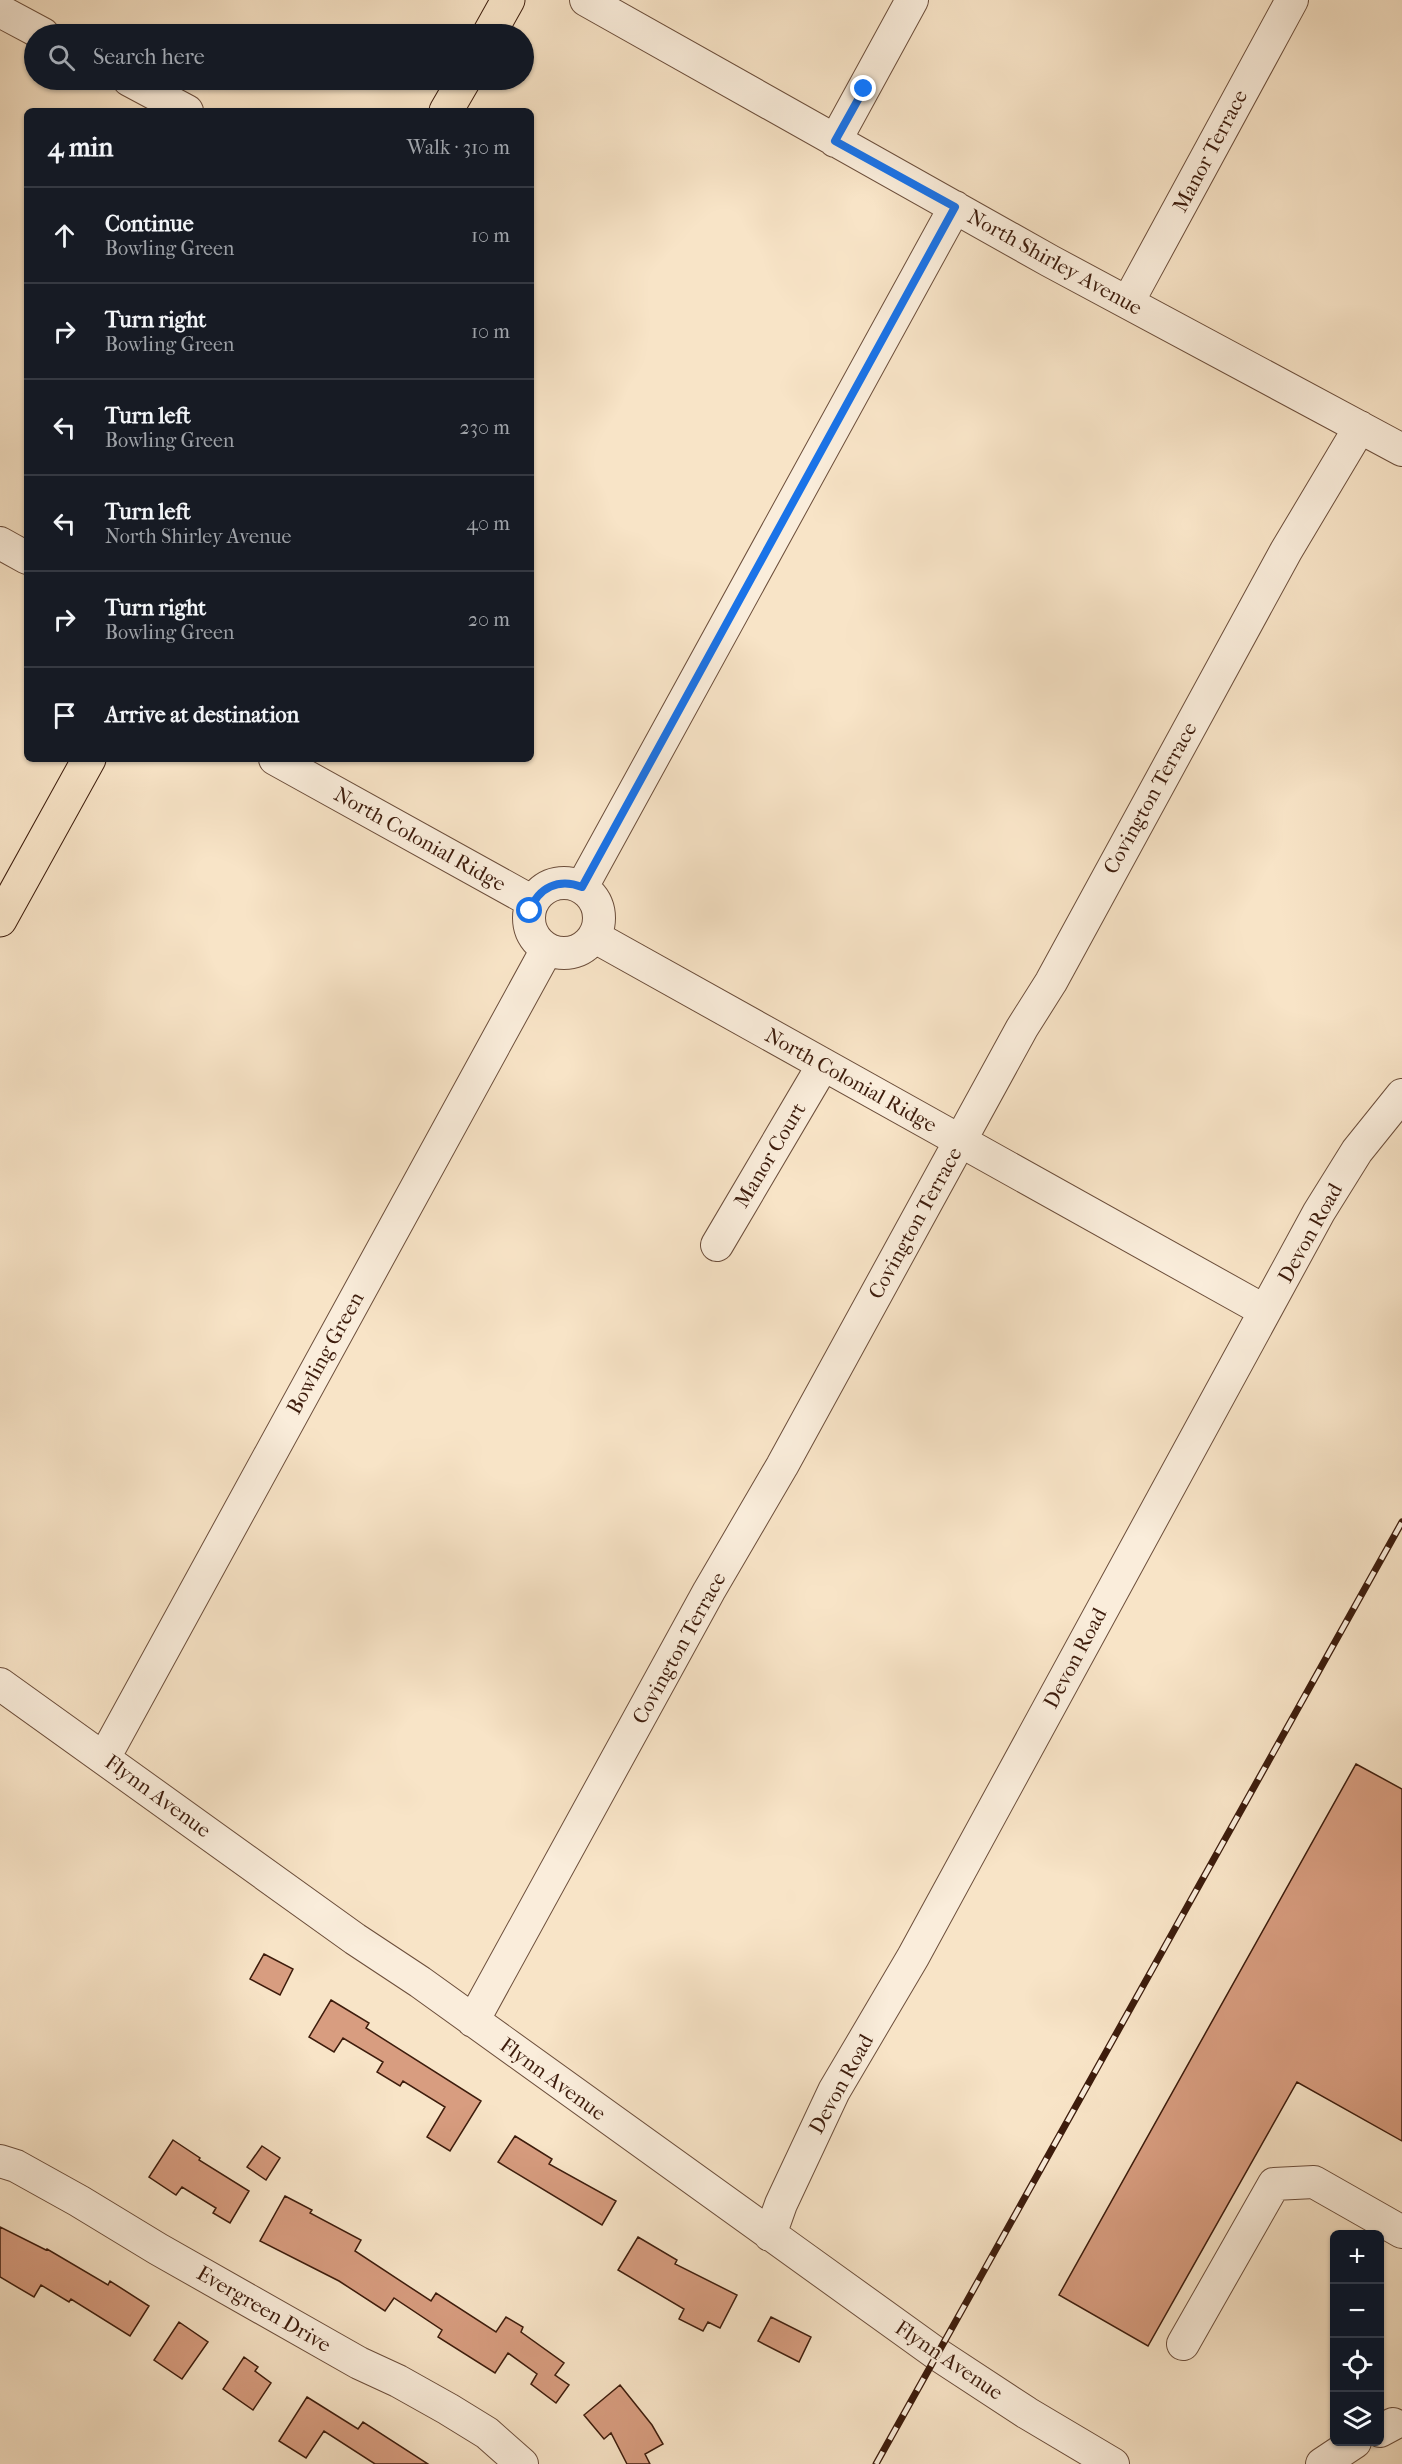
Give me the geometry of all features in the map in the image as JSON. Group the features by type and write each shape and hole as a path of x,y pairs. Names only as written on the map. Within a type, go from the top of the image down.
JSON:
{"main road":[{"path":"495,24 508,0"},
{"path":"448,108 458,90"},
{"path":"2,911 87,762"}],"street":[{"name":"North Shirley Avenue","path":"586,0 835,141 1402,450"},
{"path":"835,141 912,0"},
{"name":"Manor Terrace","path":"1128,302 1292,0"},
{"path":"0,11 24,24"},
{"path":"148,90 181,108"},
{"path":"582,887 955,207"},
{"name":"Covington Terrace","path":"473,2020 698,1611 782,1466 864,1312 1027,1020 1051,982 1286,551 1360,428"},
{"path":"0,543 24,556"},
{"name":"North Colonial Ridge","path":"280,762 533,902"},
{"path":"571,883 582,887 591,894 600,914 595,937 579,951 568,953 547,949 540,944 531,928 529,920 533,902 549,886 571,883"},
{"name":"North Colonial Ridge","path":"595,937 1265,1311"},
{"name":"Bowling Green","path":"104,1758 547,949"},
{"name":"Manor Court","path":"717,1245 823,1065"},
{"name":"Devon Road","path":"770,2235 781,2204 834,2091 913,1957 1319,1212 1357,1151 1402,1095"},
{"name":"Flynn Avenue","path":"0,1684 938,2354 1017,2406 1113,2464"},
{"name":"Evergreen Drive","path":"0,2161 15,2166 79,2200 158,2249 359,2363 440,2404 487,2433 522,2464"},
{"path":"1183,2344 1274,2184 1314,2182 1402,2232"},
{"path":"1322,2464 1349,2446"}],"building":[{"path":"1356,1764 1402,1789 1402,2141 1297,2082 1148,2346 1059,2295"},
{"path":"264,1954 293,1969 280,1995 250,1979"},
{"path":"331,2000 369,2023 366,2028 481,2101 450,2151 427,2137 445,2107 403,2081 400,2086 377,2072 383,2062 343,2038 334,2052 309,2037"},
{"path":"515,2136 552,2159 549,2164 616,2201 602,2225 498,2162"},
{"path":"173,2140 200,2158 199,2160 249,2191 230,2223 213,2213 216,2208 182,2187 176,2195 149,2177"},
{"path":"262,2146 280,2158 266,2180 247,2167"},
{"path":"285,2196 312,2210 310,2213 361,2240 355,2251 431,2301 436,2293 496,2332 506,2317 523,2327 521,2332 564,2363 555,2375 569,2385 556,2403 531,2384 537,2374 508,2353 495,2373 438,2337 442,2330 394,2298 385,2311 339,2281 260,2241"},
{"path":"0,2227 47,2249 108,2285 110,2281 149,2306 130,2336 71,2299 69,2302 41,2285 34,2297 0,2277"},
{"path":"638,2237 677,2260 675,2264 737,2295 720,2328 708,2322 703,2331 679,2319 684,2309 618,2270"},
{"path":"771,2317 811,2337 799,2362 758,2341"},
{"path":"179,2322 208,2342 182,2379 154,2360"},
{"path":"244,2357 258,2367 255,2371 271,2383 253,2410 223,2389"},
{"path":"620,2385 652,2425 663,2444 645,2454 650,2464 627,2464 611,2433 604,2439 584,2415"},
{"path":"307,2397 358,2429 363,2422 428,2464 375,2464 324,2431 306,2458 279,2441"}],"railway":[{"path":"876,2464 1402,1522"}],"route":[{"path":"530,911 533,902 549,886 571,883 582,887 955,207 835,141 864,89"}]}
